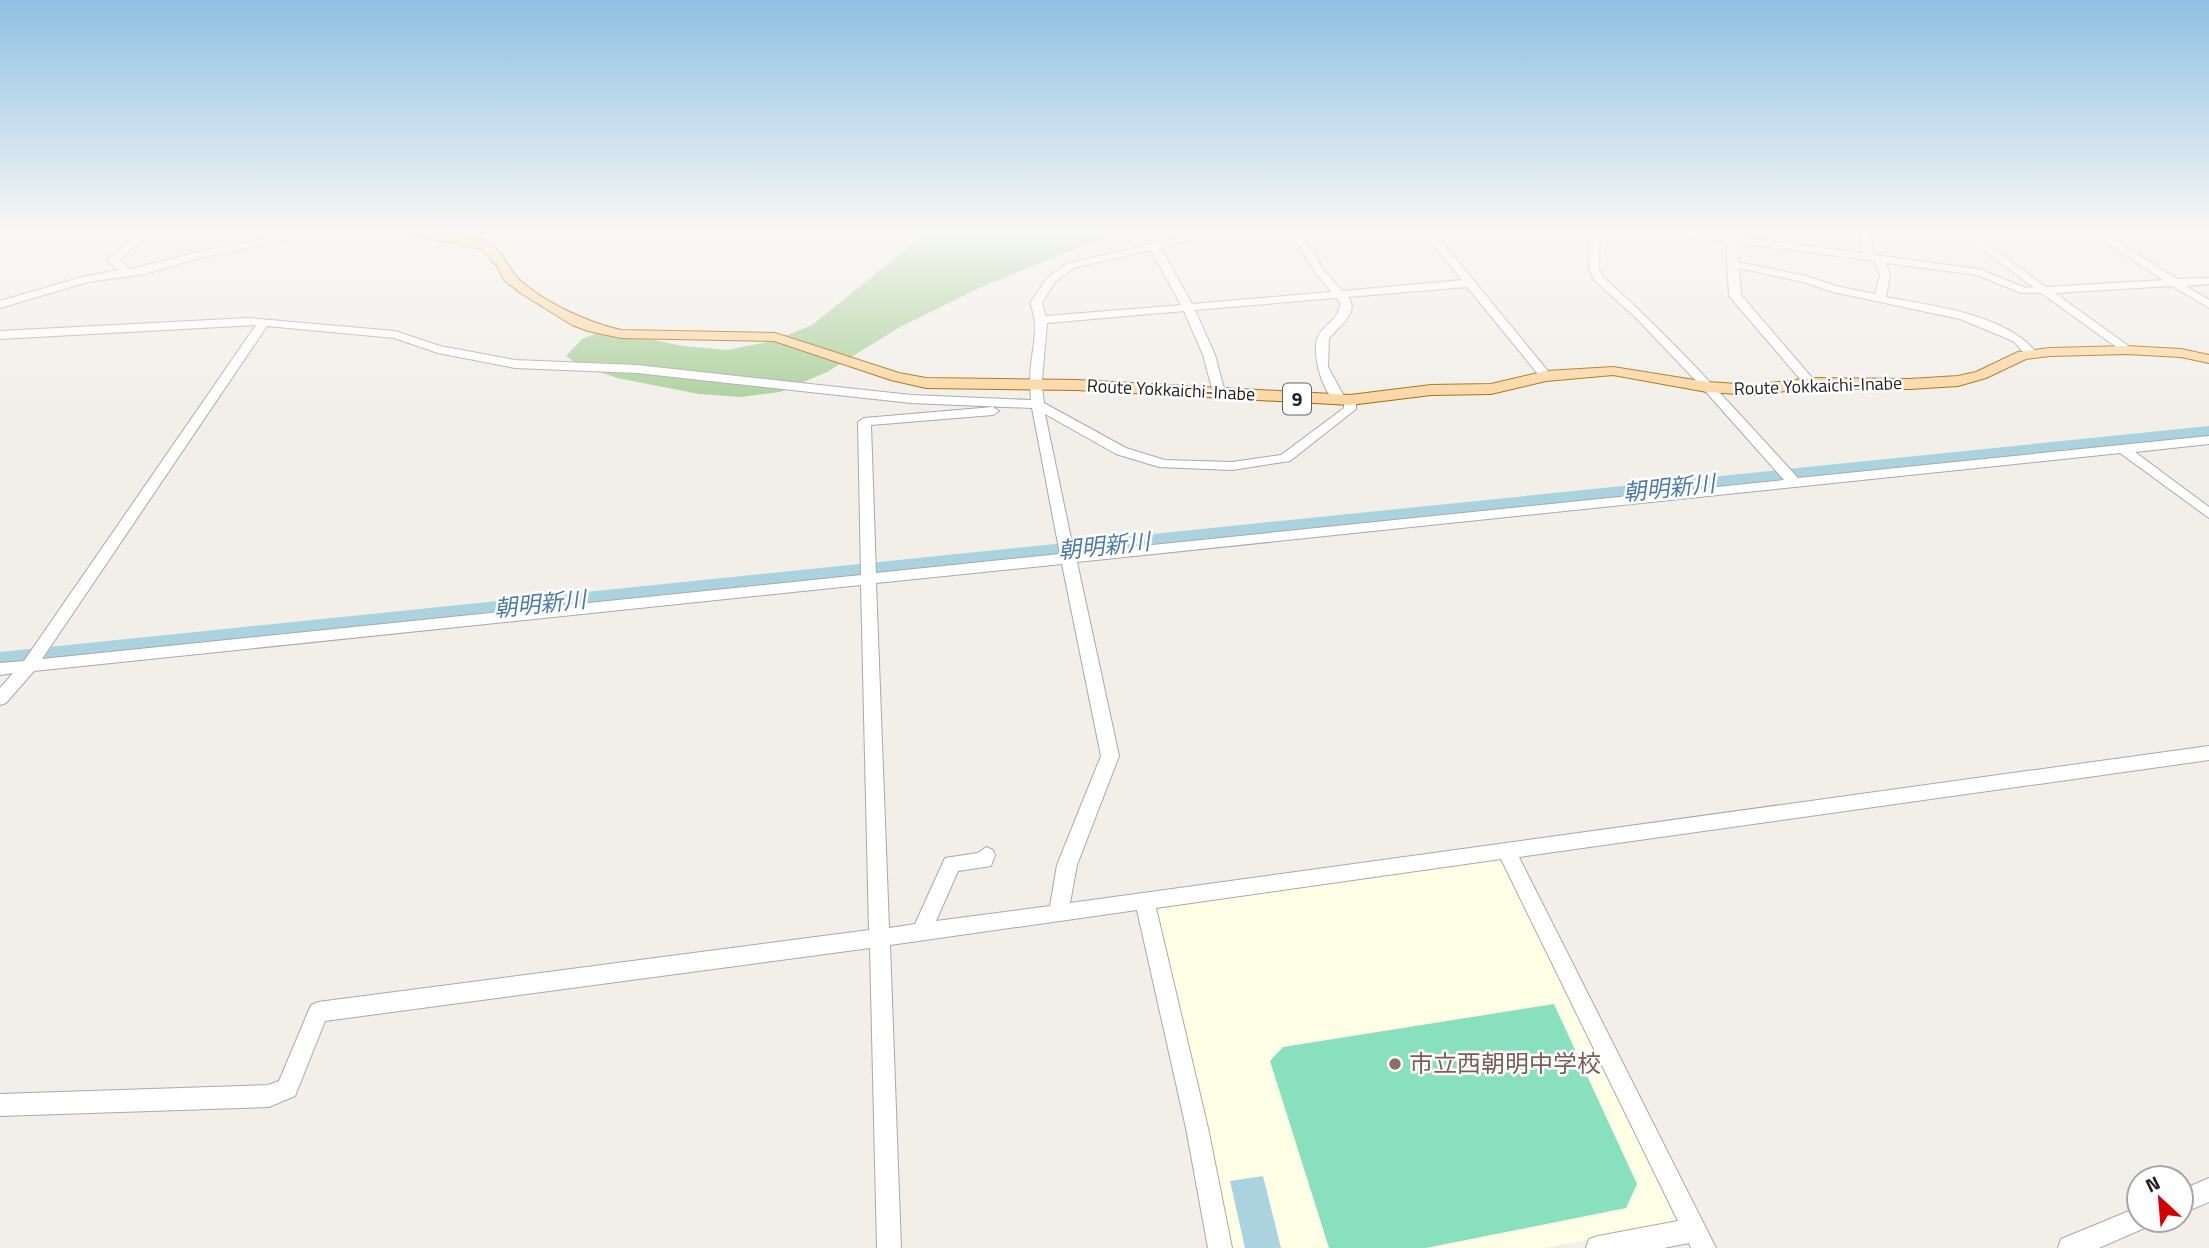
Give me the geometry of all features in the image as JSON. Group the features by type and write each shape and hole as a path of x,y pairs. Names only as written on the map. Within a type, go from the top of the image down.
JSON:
{"main road":[{"name":"Route Yokkaichi-Inabe","path":"525,289 578,322 593,328 621,334 775,337 896,377 926,383 1077,385 1296,399 1345,399 1431,390 1492,389 1546,376 1621,372 1707,387 1753,390 1811,383 1910,384 1958,381 1981,375 2031,353 2126,350 2181,353 2209,359"}],"street":[{"path":"0,306 53,289"},
{"path":"1045,289 1037,299 1041,320 1035,363 1037,404 1110,756 1067,865 1059,912"},
{"path":"1177,289 1215,374 1219,392"},
{"path":"0,335 228,321 395,335 438,349 514,364 637,369 911,399 1037,404 1121,451 1164,464 1232,466 1285,458 1350,409 1322,367 1326,356 1323,339 1344,316 1346,302 1336,289"},
{"path":"1041,320 1403,289"},
{"path":"1475,289 1546,376"},
{"path":"1610,289 1639,315 1791,478"},
{"path":"1735,289 1735,296 1811,383"},
{"path":"1842,289 1964,316 2017,338 2031,353"},
{"path":"1880,298 1882,289"},
{"path":"2021,289 2057,289"},
{"path":"2184,289 2209,305"},
{"path":"2043,290 2126,350"},
{"path":"0,699 33,659 263,323"},
{"path":"1036,381 1077,385"},
{"path":"889,1248 864,422 1029,408 1037,404"},
{"path":"0,669 33,659 1791,478 2209,440"},
{"path":"2123,449 2209,514"},
{"path":"0,1105 269,1096 287,1088 318,1012 878,938 2209,753"},
{"path":"1506,849 1700,1239 1598,1248"},
{"path":"921,932 952,864 977,862 984,860 986,855"},
{"path":"1144,899 1220,1248"},
{"path":"2070,1248 2125,1225"}],"shaded area":[{"name":"市立西朝明中学校","path":"1505,856 1679,1223 1544,1248 1226,1248 1151,904"}],"green space":[{"path":"857,289 976,289 900,327 827,372 780,392 741,397 699,394 617,378 577,364 566,356 582,339 605,330 683,346 727,350 773,341 812,325"},
{"path":"1554,1004 1637,1184 1626,1208 1426,1248 1329,1248 1270,1061 1283,1047"}],"water":[{"path":"1263,1176 1281,1248 1245,1248 1230,1181"}],"waterway":[{"name":"朝明新川","path":"0,660 2209,432"}],"place":[{"name":"市立西朝明中学校","path":"1395,1064"}]}
